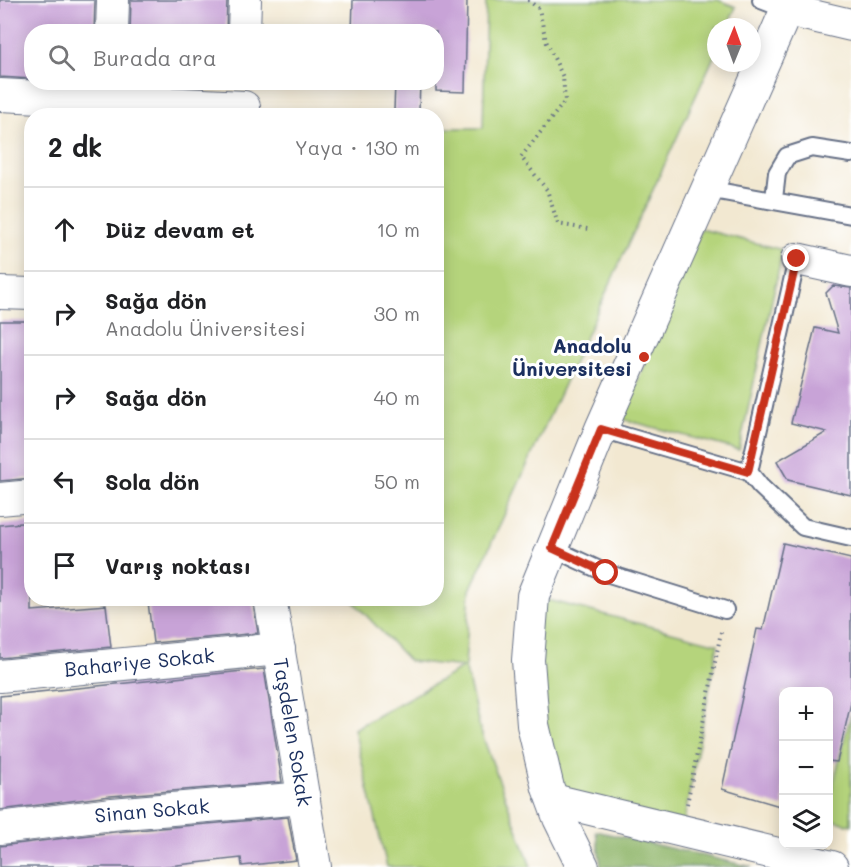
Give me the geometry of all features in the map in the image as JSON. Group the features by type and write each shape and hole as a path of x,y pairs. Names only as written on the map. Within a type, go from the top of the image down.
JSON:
{"street":[{"path":"112,24 113,0"},
{"path":"244,24 245,0"},
{"path":"583,867 553,800 533,725 528,660 533,596 601,429 707,189 780,3 851,25"},
{"path":"0,95 109,100 244,102"},
{"path":"797,259 851,271"},
{"path":"0,293 24,294"},
{"path":"0,499 24,497"},
{"name":"Taşdelen Sokak","path":"271,606 315,867"},
{"name":"Bahariye Sokak","path":"0,676 279,649"},
{"name":"Sinan Sokak","path":"0,828 112,814 304,798"},
{"path":"553,800 832,867"}],"lane":[{"path":"774,199 777,173 787,156 812,148 851,154"},
{"path":"707,189 774,199 851,215"},
{"path":"748,472 797,259"},
{"path":"601,429 748,472 803,527 851,538"},
{"path":"552,548 606,573 725,610"}],"path":[{"path":"528,0 539,9 546,41 563,77 564,101 521,157 547,190 558,224 588,229"},
{"path":"682,831 725,610"}],"green space":[{"path":"486,0 718,0 736,7 731,18 707,18 707,72 470,590 465,666 480,729 531,867 387,867 354,729 464,667 409,661 358,606 444,606 444,128 483,128"},
{"path":"701,229 783,250 739,450 622,419"},
{"path":"533,596 718,644 682,831 553,800"},
{"path":"851,713 851,825 833,820 833,785"},
{"path":"596,831 752,867 601,867"}],"building":[{"path":"0,0 95,0 94,24 24,24 24,78 0,77"},
{"path":"131,0 227,0 226,24 130,24"},
{"path":"353,0 467,0 465,92 436,91 444,90 444,24 352,24"},
{"path":"395,90 420,90 419,108 394,108"},
{"path":"833,286 851,288 851,495 788,480 777,461 827,432 791,423 815,328 838,333 826,293"},
{"path":"0,321 24,321 24,479 0,481"},
{"path":"24,523 24,606 32,606 32,611 106,606 111,647 0,658 0,525"},
{"path":"783,543 851,559 851,703 837,762 833,762 833,687 779,687 779,806 722,789 757,629 763,630"},
{"path":"148,606 253,606 258,633 153,643"},
{"path":"264,669 282,782 110,796 0,810 0,696"},
{"path":"288,817 296,860 242,866 241,858 159,867 0,867 0,846 114,832"}],"place":[{"name":"Anadolu Üniversitesi","path":"644,357"}],"route":[{"path":"606,573 552,548 601,429 748,472 797,259"}]}
